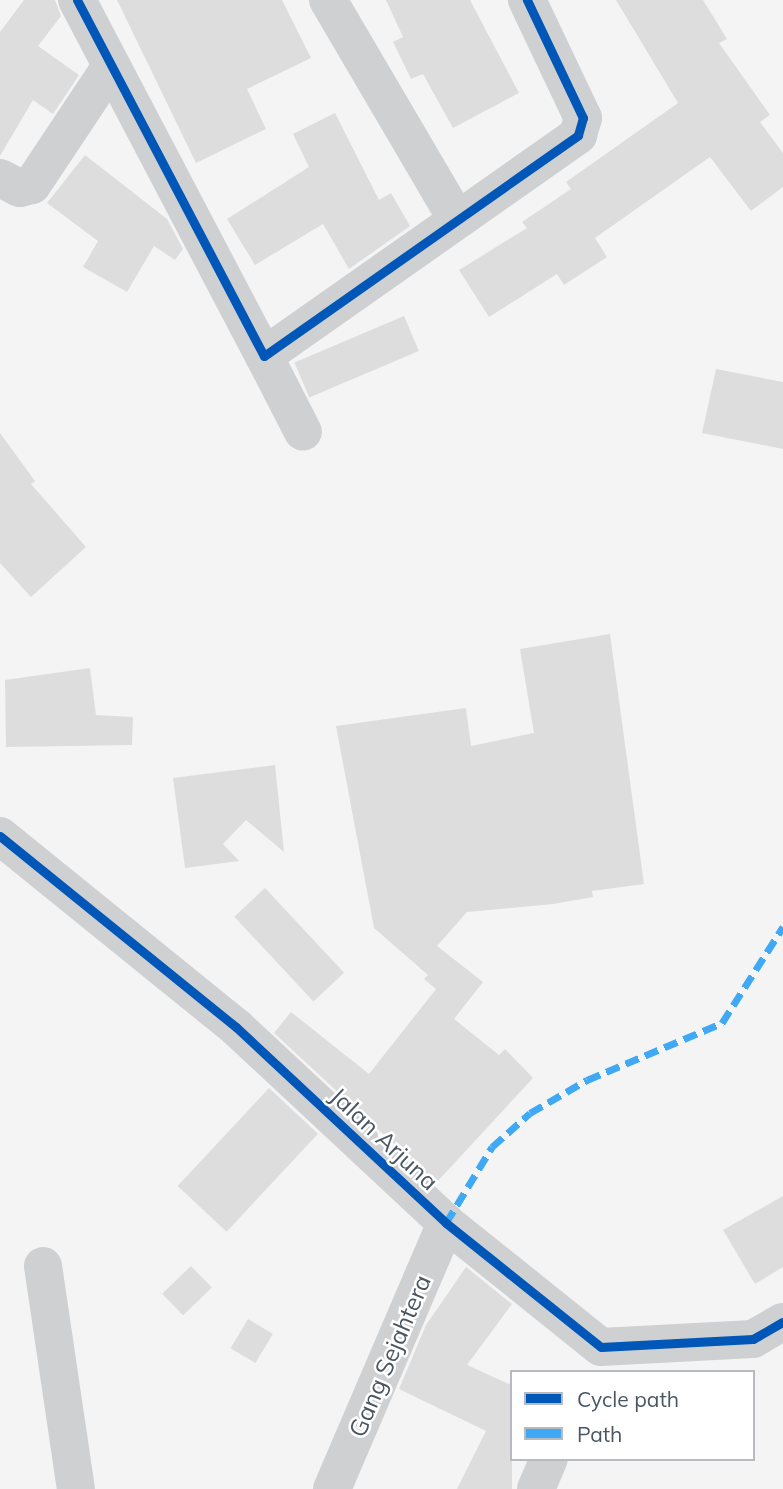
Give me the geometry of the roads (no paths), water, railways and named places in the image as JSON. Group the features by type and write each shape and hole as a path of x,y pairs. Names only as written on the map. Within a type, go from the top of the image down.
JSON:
{"street":[{"path":"77,0 303,432"},
{"path":"328,0 457,220"},
{"path":"264,356 578,135 583,118 527,0"},
{"path":"0,178 20,188 32,185 111,66"},
{"name":"Jalan Arjuna","path":"0,836 236,1027 595,1360 753,1339 783,1322"},
{"name":"Gang Sejahtera","path":"332,1489 446,1223"},
{"path":"43,1266 76,1489"},
{"path":"536,1489 548,1461"}]}
